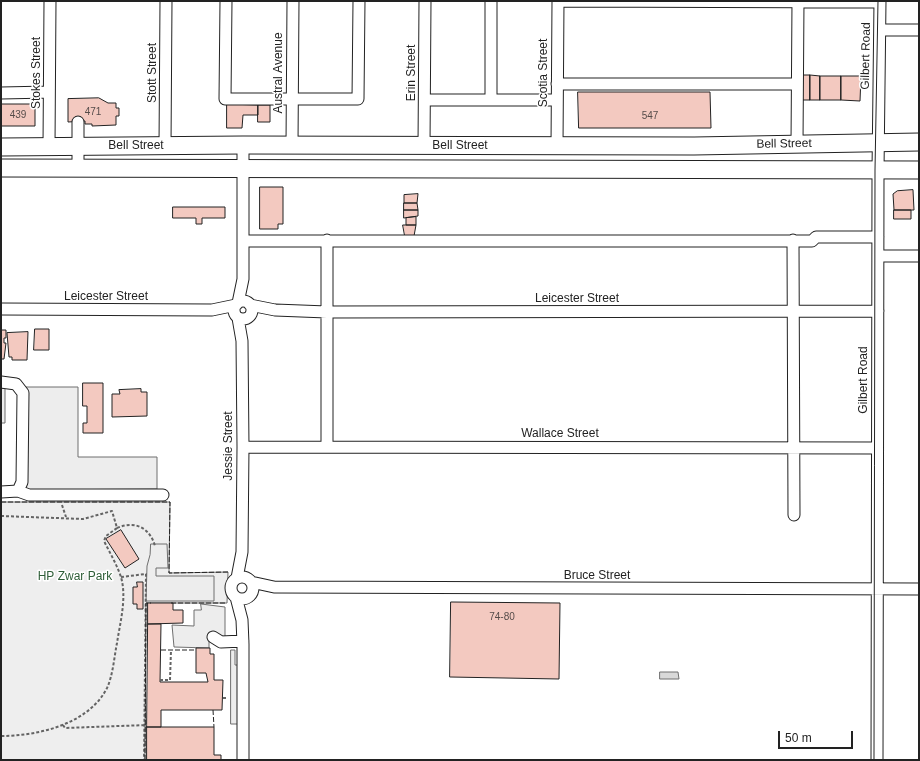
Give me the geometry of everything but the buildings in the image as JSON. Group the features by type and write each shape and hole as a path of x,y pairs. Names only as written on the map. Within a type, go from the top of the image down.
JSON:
{"highway":[{"name":"Bell Street","path":"1,147 243,145 557,146 919,142"},
{"name":"Bell Street","path":"1,168 919,170"}],"street":[{"name":"Stokes Street","path":"49,146 50,1"},
{"name":"Stott Street","path":"165,146 166,1"},
{"path":"226,1 225,99 358,99 359,1"},
{"name":"Austral Avenue","path":"292,145 293,1"},
{"name":"Erin Street","path":"424,146 425,1"},
{"path":"491,1 491,100"},
{"path":"558,1 880,1"},
{"name":"Scotia Street","path":"557,146 558,1"},
{"path":"797,144 798,1"},
{"name":"Gilbert Road","path":"877,760 878,142 880,1"},
{"path":"880,30 919,30"},
{"path":"557,84 797,84"},
{"path":"1,92 49,92"},
{"path":"424,100 557,100"},
{"path":"78,122 78,167"},
{"name":"Jessie Street","path":"243,145 242,552 247,586 242,620 243,760"},
{"path":"243,241 812,241 816,237 878,237"},
{"path":"327,240 327,447"},
{"path":"793,240 795,448 794,515"},
{"path":"878,256 919,256"},
{"name":"Leicester Street","path":"1,309 276,310 327,312 878,311"},
{"path":"1,382 16,384 23,393 22,477 18,491"},
{"name":"Wallace Street","path":"243,447 877,448"},
{"path":"1,492 18,491 40,495 163,495"},
{"name":"Jessie Street","path":"242,620 236,597 231,588 232,583 247,586"},
{"name":"Bruce Street","path":"236,597 242,598 247,586 617,590 919,589"},
{"path":"213,637 221,642 243,642"}],"path":[{"path":"1,516 83,519 112,511 117,528"},
{"path":"1,736 26,734 63,725 86,713 99,701 107,687 112,672 122,612 121,577 104,541 106,536 123,525 138,525 150,532 155,546"},
{"path":"121,577 146,574 146,725 144,760"},
{"path":"160,680 170,680 171,650"},
{"path":"222,698 228,698"},
{"path":"63,725 66,728 146,725"}],"green space":[{"name":"HP Zwar Park","path":"1,502 170,502 169,573 228,572 227,603 146,603 145,760 1,760"}],"shaded area":[{"path":"26,387 78,387 78,457 157,457 157,489 26,490"},
{"path":"1,388 5,388 5,423 1,423"},
{"path":"151,544 167,544 168,568 156,568 156,576 214,576 214,601 146,601 147,566"},
{"path":"201,604 225,607 225,637 218,637 209,632 209,648 174,647 172,625 194,626 194,610 201,610"},
{"path":"231,650 235,650 235,665 238,665 238,724 231,724"},
{"path":"660,672 678,672 679,679 660,679"}],"tram line":[{"path":"874,760 875,170 878,1"}],"fence":[{"path":"1,502 170,502 169,573 228,572"},
{"path":"145,760 146,603 151,603"},
{"path":"171,603 227,603"},
{"path":"161,650 194,650"},
{"path":"213,710 214,727"}]}
